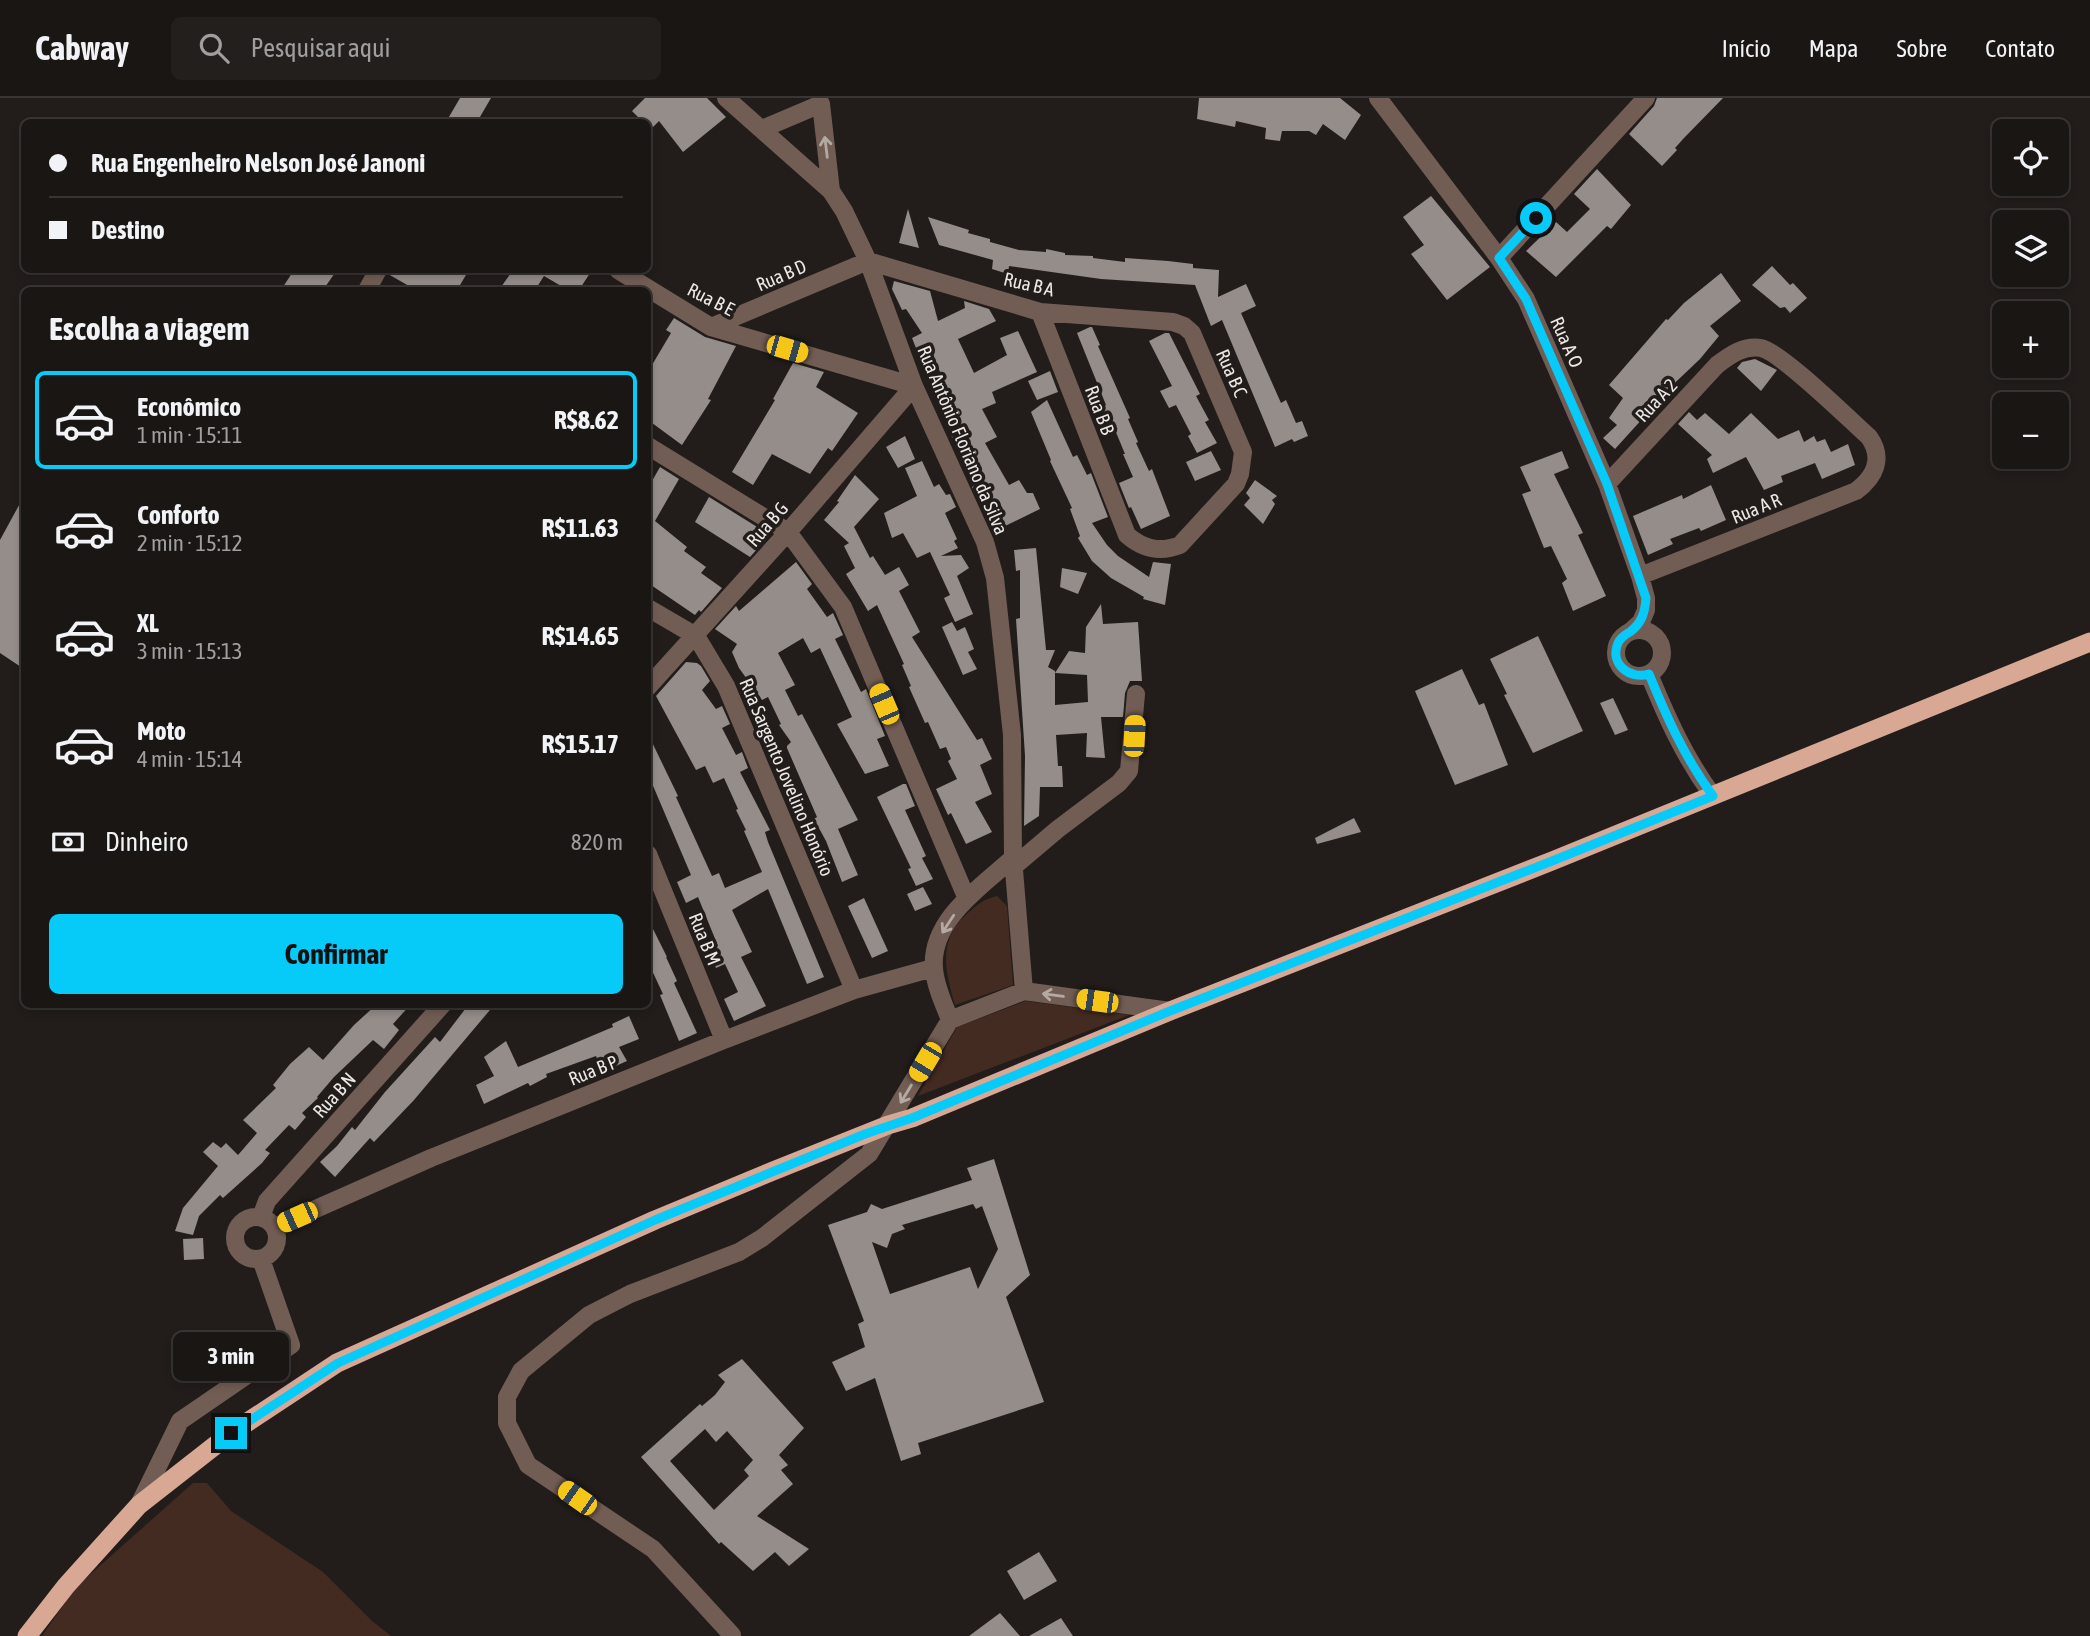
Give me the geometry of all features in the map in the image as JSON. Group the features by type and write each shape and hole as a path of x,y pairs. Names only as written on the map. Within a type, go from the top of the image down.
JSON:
{"highway":[{"path":"27,1636 66,1586 139,1505 231,1433 338,1363 655,1220 888,1125 912,1118 1170,1011 1552,861 2090,642"}],"street":[{"name":"Rua Antônio Floriano da Silva","path":"726,98 831,191 858,236 914,386 985,542 995,578 1012,734 1013,862 1024,991"},
{"name":"Rua A O","path":"1378,98 1499,258 1526,299 1607,484 1640,576 1657,638"},
{"path":"1499,258 1646,98"},
{"path":"762,129 822,101 831,191"},
{"name":"Rua B A","path":"868,261 1040,312 1173,322 1184,326"},
{"name":"Rua B D","path":"711,327 868,261"},
{"name":"Rua B E","path":"623,273 646,287"},
{"name":"Rua B E","path":"651,290 711,327 914,386"},
{"name":"Rua B B","path":"1040,312 1121,523 1136,544 1170,549 1180,545 1236,484 1243,452 1239,439"},
{"name":"Rua B C","path":"1184,326 1192,333 1239,439"},
{"name":"Rua A 2","path":"1607,484 1717,365 1740,350 1762,348 1782,360 1869,437 1877,454 1877,466"},
{"name":"Rua B G","path":"651,684 788,532 914,386"},
{"path":"651,448 788,532 843,607 967,900"},
{"name":"Rua A R","path":"1640,576 1856,491 1877,466"},
{"path":"1631,631 1648,631 1657,638 1663,651 1655,670 1649,674 1631,675 1625,672 1618,662 1617,644 1643,617 1646,598"},
{"name":"Rua Sargento Jovelino Honório","path":"651,610 696,636 726,686 854,990"},
{"path":"1649,674 1672,731 1697,775 1713,796"},
{"path":"950,1020 933,968 936,943 947,920 1013,862 1119,783 1129,771 1136,694"},
{"name":"Rua B M","path":"651,861 724,1040"},
{"name":"Rua B P","path":"268,1222 854,990 933,968"},
{"path":"732,1635 653,1549 528,1465 507,1423 507,1397 521,1371 589,1315 630,1294 739,1252 762,1238 869,1154 950,1020 1024,991 1170,1011"},
{"name":"Rua B N","path":"268,1222 267,1201 439,1008"},
{"path":"245,1220 268,1222 277,1244 271,1254 261,1259 249,1258 238,1250 235,1233 245,1220"},
{"path":"139,1505 180,1420 291,1345 261,1259"}],"shaded area":[{"path":"997,896 1007,906 1013,985 955,1005 948,980 946,956 951,934 975,907"},
{"path":"1026,1001 1129,1015 918,1096 957,1027"},
{"path":"193,1483 207,1483 231,1511 323,1572 391,1636 42,1636 76,1587"}],"building":[{"path":"460,98 491,98 479,119 448,119"},
{"path":"645,98 707,98 726,117 683,152 659,121 651,129 651,119 640,119 632,111"},
{"path":"1199,98 1340,98 1361,115 1345,140 1323,124 1316,135 1309,131 1282,131 1280,141 1265,139 1266,128 1236,121 1235,127 1197,119"},
{"path":"1657,98 1723,98 1675,148 1677,150 1662,166 1629,134 1654,106"},
{"path":"1597,169 1631,205 1611,229 1607,226 1556,277 1526,251 1556,222 1567,232 1590,209 1574,194"},
{"path":"1431,196 1490,267 1447,300 1411,254 1424,245 1403,217"},
{"path":"908,209 919,248 899,243"},
{"path":"928,217 969,230 968,233 990,239 990,242 1019,250 1046,252 1046,249 1065,255 1093,256 1125,262 1125,258 1168,261 1193,264 1193,268 1219,270 1218,297 1246,284 1256,306 1241,313 1281,403 1286,400 1296,423 1302,421 1308,436 1294,442 1292,439 1275,447 1222,320 1211,326 1195,285 1101,279 1009,266 1008,274 992,269 993,260 939,245"},
{"path":"1772,266 1807,298 1790,313 1752,285"},
{"path":"292,273 335,273 325,287 283,287"},
{"path":"467,273 459,287 411,287 388,274"},
{"path":"511,273 590,273 581,287 563,287 544,276 537,287 501,287"},
{"path":"1721,273 1741,301 1710,326 1719,336 1700,359 1660,397 1664,400 1647,420 1644,417 1615,449 1603,438 1617,425 1609,418 1623,398 1609,385 1666,319"},
{"path":"894,281 930,291 938,321 965,308 964,301 989,309 996,321 958,339 974,373 1007,355 1000,338 1018,331 1037,372 992,392 996,403 982,409 997,437 985,443 1009,485 1019,480 1027,493 1033,493 1040,509 1003,527 992,508 985,512 972,487 973,483 984,479 969,452 961,456 949,431 960,422 951,403 953,402 929,346 918,353 912,338 922,333 906,309 902,310 892,289"},
{"path":"674,318 705,337 736,346 708,399 711,400 682,445 651,422 651,364 671,333 666,330"},
{"path":"1090,327 1130,418 1128,419 1138,442 1136,443 1149,471 1152,469 1170,516 1141,529 1119,483 1133,477 1125,454 1113,425 1102,429 1093,410 1106,405 1077,333"},
{"path":"1169,333 1200,394 1196,396 1209,420 1205,422 1217,443 1197,453 1188,436 1191,434 1176,405 1169,408 1160,391 1172,386 1149,341"},
{"path":"1755,359 1777,370 1761,391 1737,368 1742,362"},
{"path":"793,363 824,372 816,387 858,413 832,451 828,448 810,474 772,454 753,485 732,472 775,400 773,399"},
{"path":"1050,371 1058,392 1037,400 1028,381"},
{"path":"1047,400 1073,457 1077,455 1087,475 1091,473 1108,517 1092,523 1107,545 1149,577 1153,562 1171,564 1165,605 1143,599 1144,597 1111,578 1092,561 1078,538 1080,536 1070,509 1072,508 1031,412"},
{"path":"1689,412 1697,420 1705,413 1729,434 1751,413 1778,439 1799,430 1804,442 1814,436 1817,442 1825,439 1831,452 1848,444 1855,465 1822,479 1815,463 1781,476 1783,482 1764,490 1746,457 1713,473 1707,459 1712,455 1678,424"},
{"path":"905,436 915,459 898,468 886,447"},
{"path":"1211,451 1221,470 1195,481 1186,462"},
{"path":"1562,451 1569,468 1554,474 1583,533 1578,535 1606,596 1573,611 1562,583 1567,579 1551,546 1544,548 1522,494 1531,491 1520,467"},
{"path":"922,461 934,487 939,484 946,495 950,494 956,507 945,513 957,539 954,541 958,548 941,556 961,555 969,568 957,576 973,614 955,622 944,598 950,595 930,552 917,558 903,533 892,538 884,513 917,496 905,468"},
{"path":"660,467 679,479 655,521 687,547 684,551 706,567 701,573 722,588 701,612 699,610 695,615 651,585 651,483"},
{"path":"855,475 879,499 854,527 870,558 873,556 885,575 899,567 909,585 899,591 920,632 912,637 977,740 982,738 992,759 980,765 992,794 975,802 992,832 966,844 936,789 957,779 948,761 951,759 946,747 940,749 928,722 925,723 909,687 911,686 902,665 904,664 877,605 868,611 846,574 855,568 844,546 849,543 824,520 839,502 837,501"},
{"path":"1255,480 1277,496 1272,500 1275,504 1263,524 1244,505 1250,498 1246,493"},
{"path":"1711,485 1726,520 1701,531 1699,528 1670,539 1673,544 1648,555 1633,516 1682,495 1683,499"},
{"path":"709,497 770,535 750,557 695,522"},
{"path":"21,502 21,667 0,653 0,540"},
{"path":"1036,548 1046,650 1055,650 1048,667 1055,673 1069,651 1085,653 1086,627 1101,604 1103,624 1138,622 1142,681 1130,681 1125,693 1123,717 1101,717 1105,758 1086,757 1087,733 1056,735 1058,766 1062,766 1063,787 1040,787 1039,816 1024,826 1025,756 1016,619 1020,618 1020,570 1016,571 1014,550","holes":["1055,673 1087,675 1088,702 1055,705"]},
{"path":"796,562 812,584 807,589 827,617 833,613 843,635 835,639 861,692 866,689 885,736 877,739 889,766 865,774 837,724 852,717 820,648 811,653 803,638 778,653 795,685 785,690 798,716 802,714 858,820 838,829 858,875 842,882 787,748 791,742 779,725 781,724 768,697 762,700 739,668 732,652 737,644 715,629 736,606 739,611"},
{"path":"1062,568 1087,573 1078,594 1060,587"},
{"path":"952,622 957,631 965,627 974,649 968,652 977,669 963,675 942,627"},
{"path":"1538,636 1583,731 1533,753 1504,695 1507,694 1490,659"},
{"path":"686,662 701,666 710,681 702,690 716,709 722,706 730,724 722,728 736,755 742,752 748,768 740,772 770,830 765,832 768,842 824,977 807,984 768,889 732,910 752,952 741,957 766,1006 734,1021 724,999 738,992 725,964 716,968 708,951 718,946 698,897 686,903 677,882 691,875 651,781 651,740 712,876 719,873 725,888 762,872 724,778 713,783 705,766 696,770 656,696"},
{"path":"1462,669 1479,705 1484,703 1508,765 1455,785 1415,691"},
{"path":"1613,698 1628,730 1615,735 1600,703"},
{"path":"906,784 915,806 905,810 926,856 922,858 933,879 916,886 908,869 911,868 877,797"},
{"path":"1354,818 1361,832 1317,844 1315,838"},
{"path":"923,887 932,904 915,911 907,894"},
{"path":"864,898 888,951 872,958 848,906"},
{"path":"651,925 667,957 677,981 674,983 697,1033 679,1041 660,995 663,994 651,968"},
{"path":"373,1008 407,1008 393,1024 399,1030 384,1049 373,1040 334,1077 302,1113 306,1117 295,1130 289,1125 265,1150 270,1153 262,1163 223,1198 220,1195 199,1216 193,1235 175,1231 183,1208 218,1166 203,1152 213,1142 221,1148 226,1143 238,1155 257,1133 243,1120 276,1088 273,1085 290,1064 309,1047 323,1060"},
{"path":"466,1008 492,1008 414,1100 374,1142 370,1138 335,1177 320,1162 352,1127 355,1130 435,1037 440,1042"},
{"path":"629,1016 639,1039 619,1047 627,1061 602,1072 596,1056 546,1074 547,1077 530,1086 528,1083 484,1104 476,1085 494,1076 484,1057 506,1041 518,1067 613,1027 612,1024"},
{"path":"994,1159 1030,1275 1006,1297 1044,1402 918,1443 921,1454 901,1461 875,1378 846,1391 832,1362 865,1347 858,1324 864,1321 828,1225 867,1212 871,1204 882,1209 972,1180 967,1168","holes":["973,1204 976,1209 982,1206 998,1249 978,1289 970,1267 890,1294 872,1242 887,1248 892,1234 905,1229 902,1225"]},
{"path":"203,1238 204,1259 184,1260 183,1239"},
{"path":"742,1359 804,1428 779,1455 788,1465 781,1470 793,1484 757,1516 809,1549 789,1566 775,1552 753,1571 721,1542 719,1544 641,1457 700,1404 702,1406 715,1395 725,1382 718,1375","holes":["705,1429 716,1442 727,1431 753,1460 744,1470 749,1476 714,1510 670,1461"]},
{"path":"1039,1552 1057,1581 1024,1600 1007,1571"},
{"path":"1000,1613 1020,1636 969,1636"},
{"path":"1061,1618 1073,1636 1029,1636"}],"route":[{"path":"231,1433 338,1363 655,1220 865,1134 912,1118 1170,1011 1713,796 1697,775 1672,731 1649,674 1637,676 1625,672 1616,656 1620,639 1641,622 1646,610 1640,576 1607,484 1526,299 1499,258 1536,218"}]}
